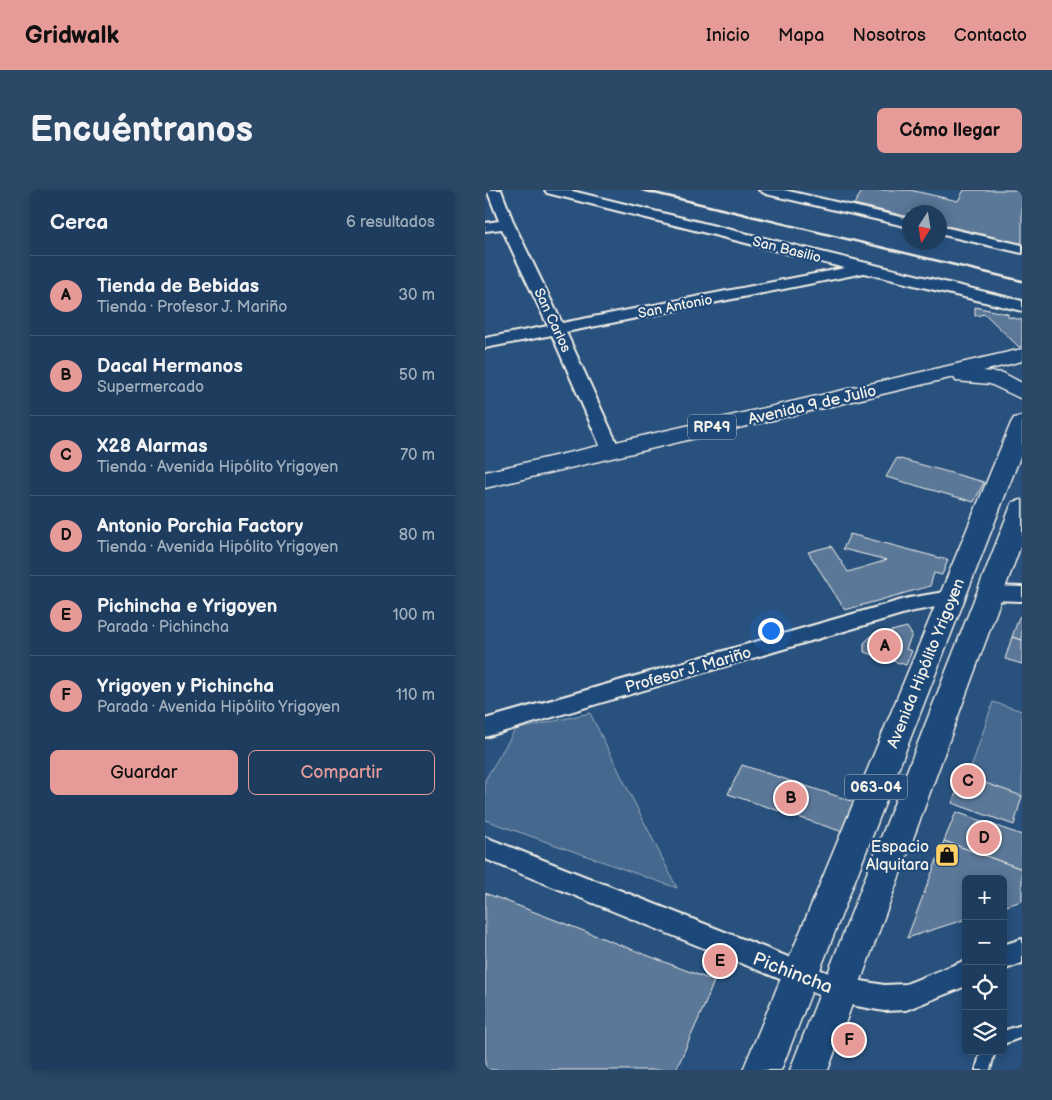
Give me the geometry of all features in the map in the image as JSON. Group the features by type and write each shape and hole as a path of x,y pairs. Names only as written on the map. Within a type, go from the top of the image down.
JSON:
{"main road":[{"name":"Avenida 9 de Julio","path":"485,480 1022,355"},
{"name":"RP49","path":"940,375 995,378 1022,392"},
{"name":"Avenida Hipólito Yrigoyen","path":"762,1070 950,598 1022,423"},
{"name":"063-04","path":"809,1070 1022,508"}],"street":[{"name":"San Carlos","path":"494,190 507,224 557,329 611,450"},
{"name":"San Basilio","path":"552,190 1022,306"},
{"path":"766,190 789,192 902,221"},
{"path":"485,227 507,224"},
{"path":"947,232 1022,249"},
{"name":"San Antonio","path":"485,343 866,269"},
{"path":"990,592 1022,594"},
{"name":"Profesor J. Mariño","path":"485,728 899,608 950,598"},
{"name":"Pichincha","path":"485,848 839,990 884,998 906,997 962,975"},
{"path":"1007,957 1022,951"}],"lane":[{"path":"1007,1037 1022,1031"},
{"path":"983,1070 987,1055"}],"shaded area":[{"path":"993,702 1022,711 1022,798 967,780"},
{"path":"590,713 677,888 485,820 485,780 515,730"}],"building":[{"path":"863,190 910,190 958,201 964,190 1022,190 1022,244 947,226 947,205 902,205 902,215 854,204"},
{"path":"975,307 1008,314 1008,317 1022,320 1022,346 1019,347 985,314 975,316"},
{"path":"897,458 984,482 974,502 886,477"},
{"path":"850,534 948,560 942,575 934,573 930,586 845,610 808,552 831,546 848,572 887,560 843,549"},
{"path":"1022,615 1022,640 1012,637 1019,617"},
{"path":"907,627 912,635 906,649 912,651 906,665 864,652 864,643 871,636"},
{"path":"1012,637 1022,640 1022,664 1005,659"},
{"path":"742,765 855,802 843,832 728,794"},
{"path":"963,775 1022,796 1014,825 952,803"},
{"path":"956,812 1022,835 1022,869 944,841"},
{"path":"944,841 1022,869 1022,901 1007,906 1007,875 962,875 962,920 907,938"},
{"path":"485,893 714,981 676,1070 485,1070"}],"railway":[{"path":"642,190 1022,281"}],"place":[{"name":"Tienda de Bebidas","path":"885,646"},
{"name":"X28 Alarmas","path":"968,781"},
{"name":"Dacal Hermanos","path":"791,798"},
{"name":"Antonio Porchia Factory","path":"984,838"},
{"name":"Espacio Alquitara","path":"947,855"},
{"name":"Pichincha e Yrigoyen","path":"720,961"},
{"name":"Yrigoyen y Pichincha","path":"849,1040"}]}
